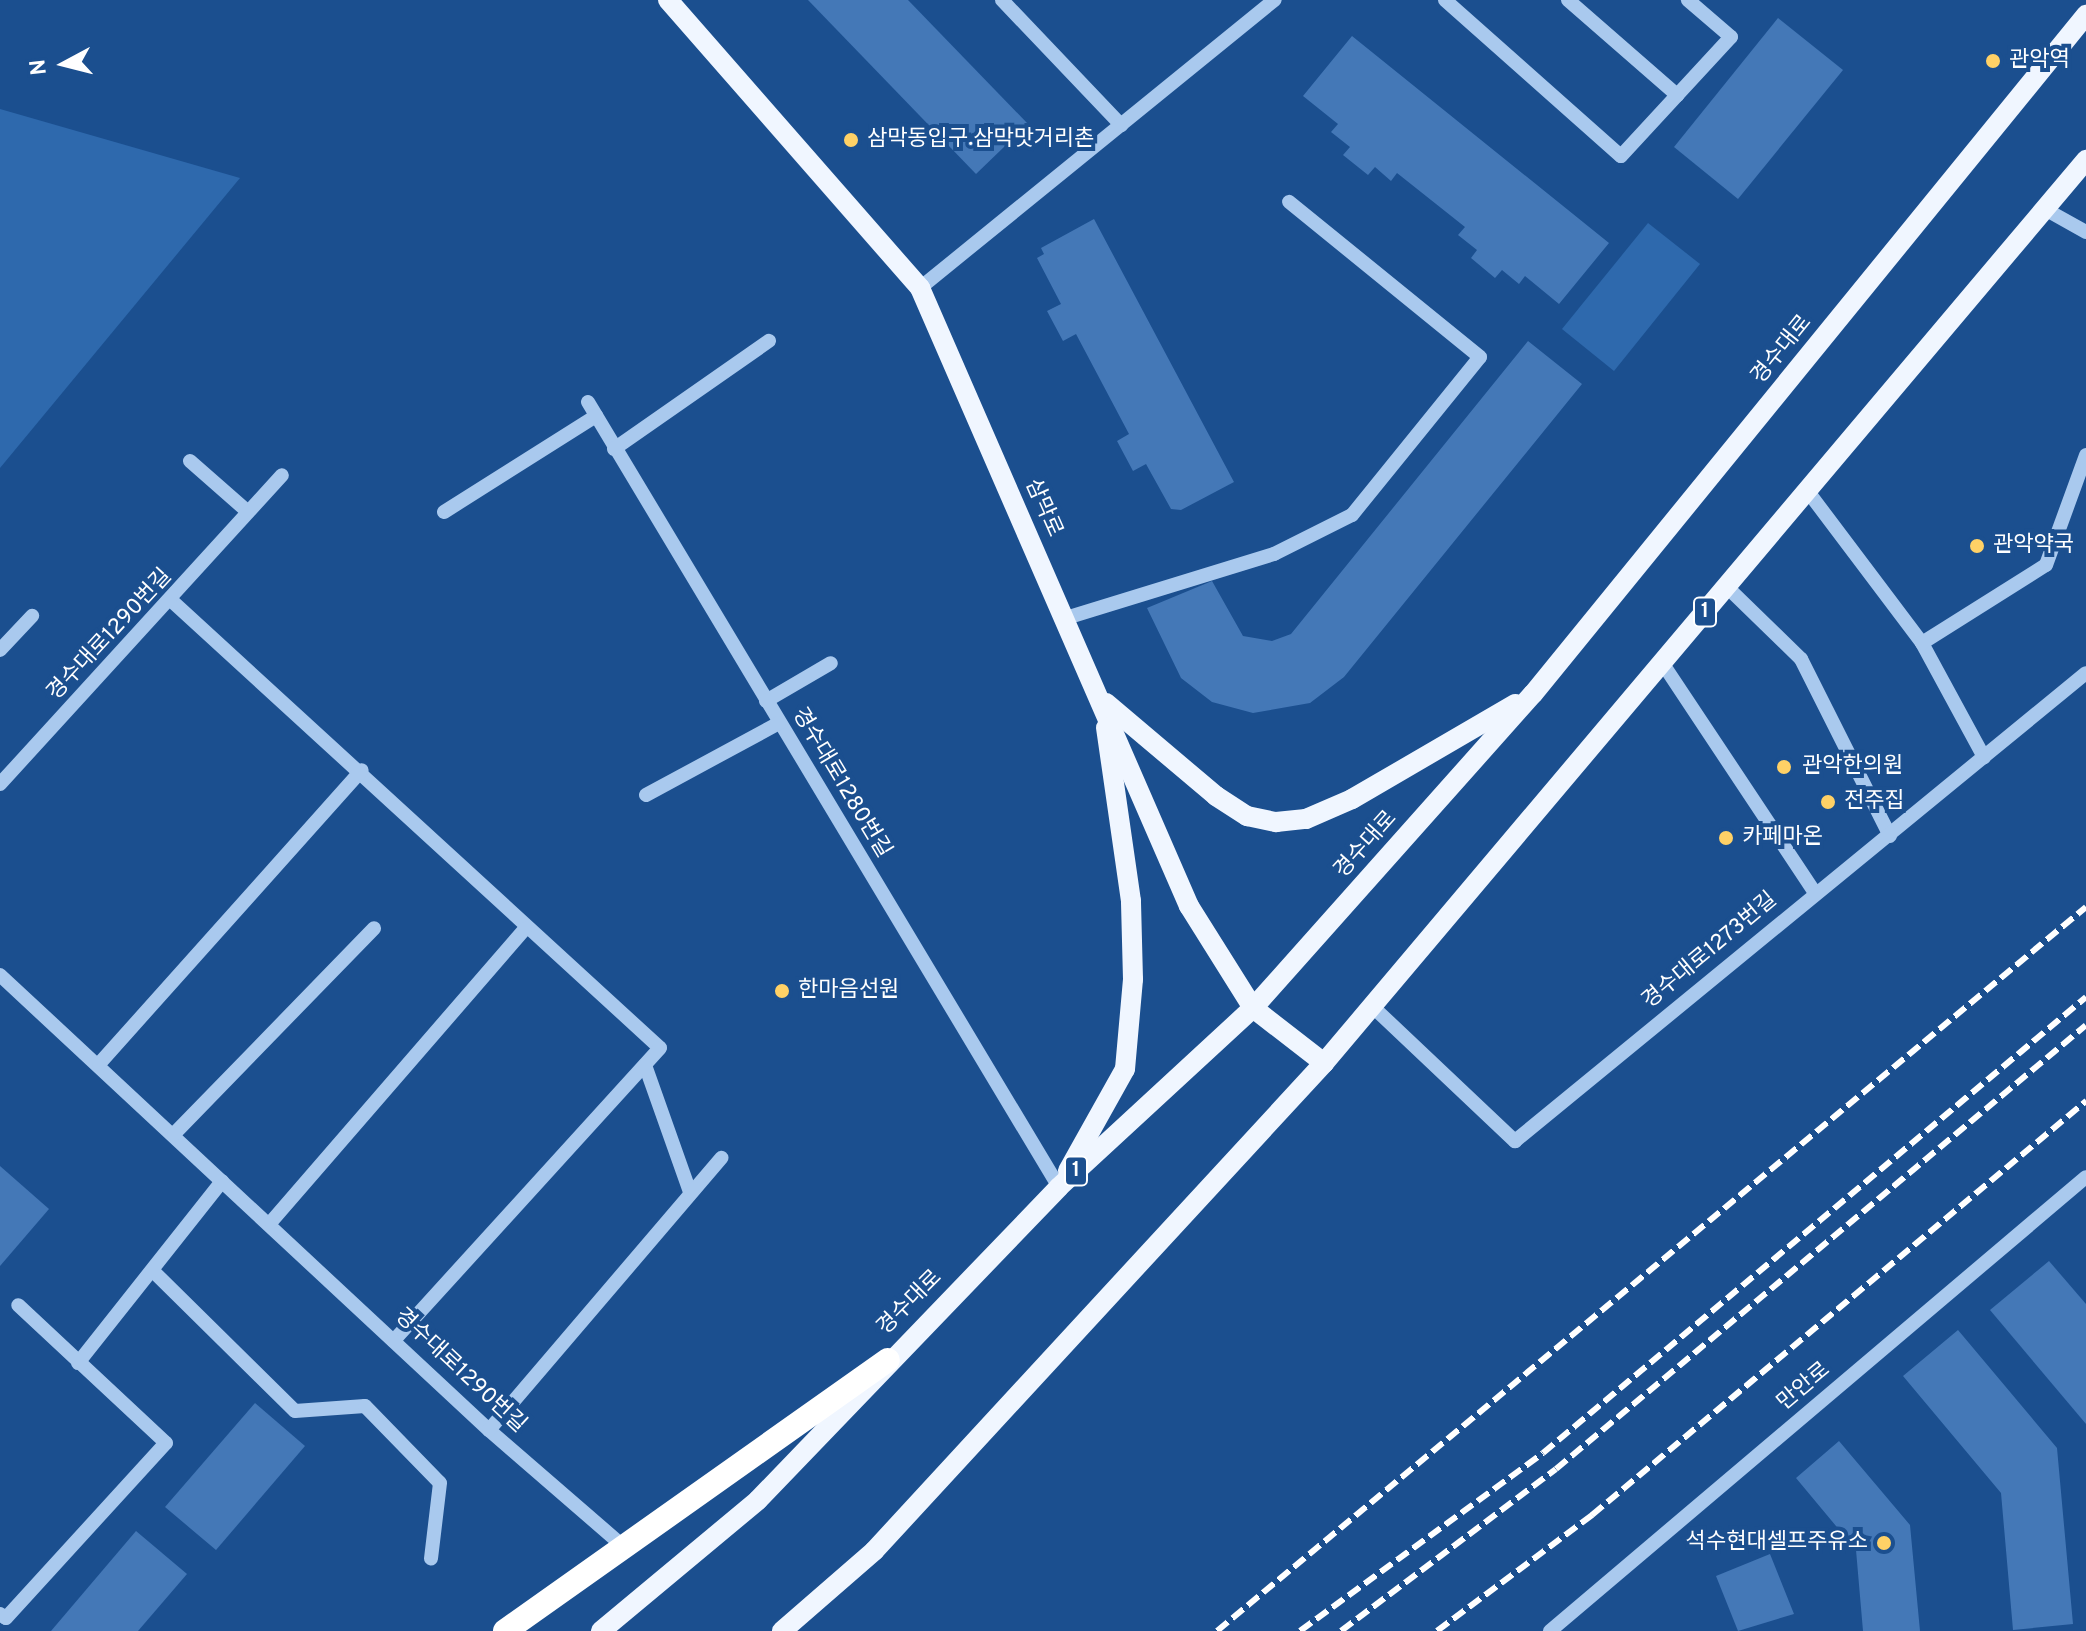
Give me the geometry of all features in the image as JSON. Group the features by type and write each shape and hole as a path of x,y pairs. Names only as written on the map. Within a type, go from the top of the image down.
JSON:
{"highway":[{"path":"505,1631 888,1360"}],"main road":[{"name":"삼막로","path":"668,0 920,288 1103,700 1189,906 1253,1008 1324,1063"},
{"name":"경수대로","path":"601,1631 758,1500 888,1360 1059,1187 1253,1008 1533,694 2086,15"},
{"name":"1","path":"782,1631 874,1551 1324,1063 2086,160"},
{"path":"1103,700 1216,796 1247,816 1276,822 1306,819 1352,799 1533,694"},
{"path":"1059,1187 1125,1069 1133,979 1131,901 1103,700"}],"street":[{"path":"1002,0 1121,125"},
{"path":"920,288 1275,0"},
{"path":"1445,0 1621,156 1731,37 1688,0"},
{"path":"1568,0 1677,95"},
{"path":"1066,618 1274,554 1352,515 1480,357 1289,202"},
{"path":"2043,208 2086,232"},
{"path":"614,449 769,341"},
{"name":"경수대로1280번길","path":"588,402 1059,1187"},
{"path":"444,512 596,416"},
{"path":"1922,643 2046,565 2086,455"},
{"path":"190,461 248,512"},
{"name":"경수대로1290번길","path":"2,777 173,602 282,475"},
{"path":"1806,489 1922,643 1984,757"},
{"path":"1726,586 1801,659 1890,836"},
{"path":"173,602 362,770 525,929 660,1048 393,1341"},
{"path":"0,650 32,616"},
{"path":"766,701 831,663"},
{"path":"1663,664 1815,893"},
{"name":"경수대로1273번길","path":"1372,1006 1515,1141 2086,673"},
{"path":"646,795 779,723"},
{"path":"99,1064 362,770"},
{"path":"174,1134 374,928"},
{"path":"271,1222 525,929"},
{"name":"경수대로1290번길","path":"1,978 99,1064 222,1181 271,1222 489,1430 624,1547"},
{"path":"645,1065 690,1192"},
{"path":"489,1430 721,1158"},
{"name":"만안로","path":"1550,1631 2086,1177"},
{"path":"78,1363 222,1181"},
{"path":"153,1271 295,1411 365,1406 440,1483 431,1558"},
{"path":"0,1614 6,1618 166,1443 18,1305"}],"shaded area":[{"path":"0,109 240,178 0,468"},
{"path":"1648,223 1700,264 1614,371 1562,329"}],"building":[{"path":"808,0 908,0 1028,124 976,174"},
{"path":"1778,18 1843,70 1738,199 1674,147"},
{"path":"1352,36 1609,243 1559,304 1525,276 1519,284 1502,270 1495,278 1471,258 1477,250 1458,235 1465,227 1397,173 1391,181 1375,167 1368,175 1343,155 1350,147 1331,132 1338,124 1303,96"},
{"path":"1094,219 1234,482 1181,510 1171,509 1146,464 1133,471 1117,441 1129,434 1076,334 1063,341 1047,311 1061,304 1037,258 1044,254 1041,248"},
{"path":"1528,341 1582,384 1344,677 1310,703 1253,713 1212,702 1181,678 1147,608 1212,581 1243,636 1272,641 1291,634"},
{"path":"0,1166 49,1209 0,1266"},
{"path":"2049,1261 2086,1304 2086,1424 1990,1310"},
{"path":"1958,1330 2057,1448 2073,1624 2013,1630 2001,1493 1903,1376"},
{"path":"255,1403 305,1446 216,1550 165,1507"},
{"path":"1839,1441 1910,1525 1920,1631 1863,1631 1856,1550 1796,1478"},
{"path":"136,1531 187,1574 138,1631 51,1631"},
{"path":"1770,1554 1794,1614 1738,1631 1716,1576"}],"railway":[{"path":"1217,1631 2086,907"},
{"path":"1300,1631 1543,1453 2086,997"},
{"path":"1341,1631 1556,1469 2086,1025"},
{"path":"1437,1631 1592,1515 2086,1101"}],"place":[{"name":"관악역","path":"1993,61"},
{"name":"삼막동입구.삼막맛거리촌","path":"851,140"},
{"name":"관악약국","path":"1977,546"},
{"name":"관악한의원","path":"1784,767"},
{"name":"전주집","path":"1828,802"},
{"name":"카페마온","path":"1726,838"},
{"name":"한마음선원","path":"782,991"},
{"name":"석수현대셀프주유소","path":"1884,1543"}]}
